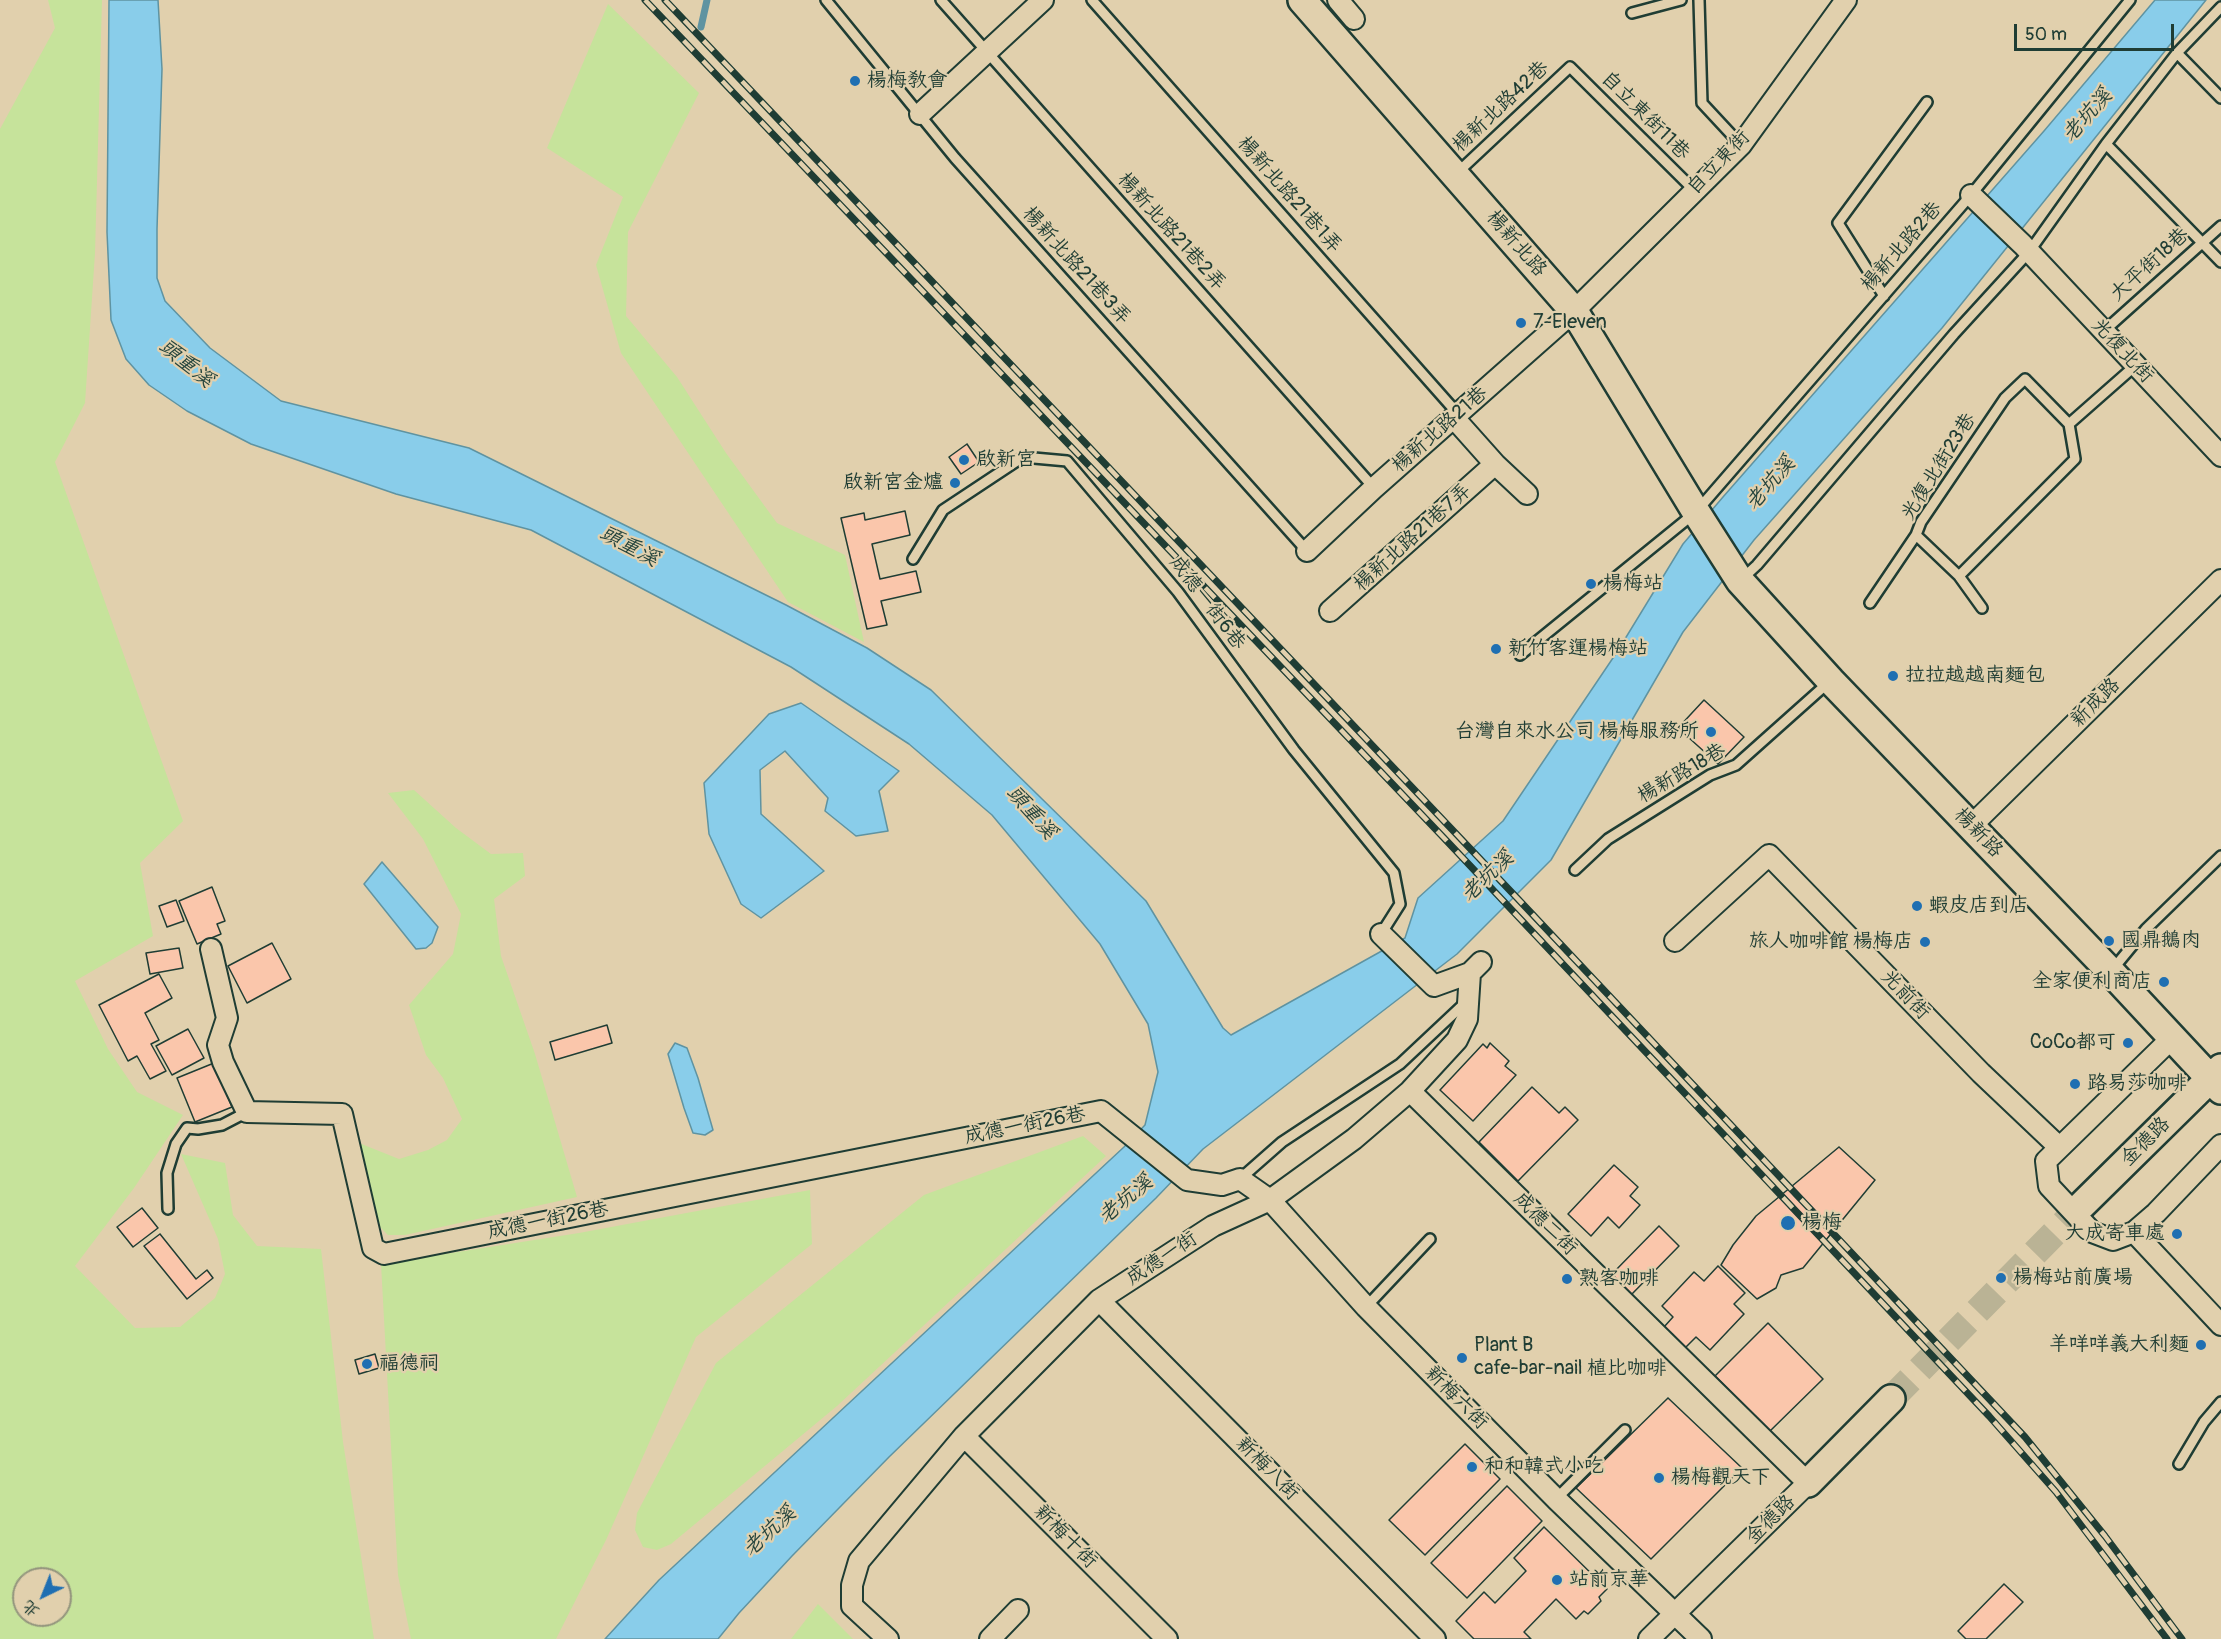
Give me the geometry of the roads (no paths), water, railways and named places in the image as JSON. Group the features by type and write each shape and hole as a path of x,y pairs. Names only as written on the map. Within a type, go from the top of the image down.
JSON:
{"street":[{"path":"920,114 1043,0"},
{"name":"楊新北路","path":"1302,0 1574,311 1738,578"},
{"path":"1338,0 1354,19"},
{"name":"自立東街","path":"1574,311 1741,145 1846,0"},
{"name":"光復北街","path":"1976,199 2221,456"},
{"name":"楊新北路21巷","path":"1307,551 1374,488 1574,311"},
{"path":"1456,416 1496,464 1527,494"},
{"name":"楊新北路21巷7弄","path":"1330,612 1496,464"},
{"name":"楊新路","path":"1738,578 1831,681 2172,1038 2217,1078"},
{"name":"新成路","path":"1971,826 2221,580"},
{"name":"光前街","path":"1675,941 1769,855 1981,1073 2059,1147"},
{"name":"成德一街","path":"888,1639 852,1606 852,1585 859,1561 964,1436 1099,1299 1212,1226 1270,1200 1354,1139 1410,1090 1457,1040 1467,1018 1475,967 1434,986 1381,934"},
{"path":"211,950 227,1018 218,1045 223,1062 248,1112"},
{"path":"2172,1038 2046,1161 2049,1186 2092,1232 2113,1240 2134,1232 2156,1213 2221,1145"},
{"name":"金德路","path":"2082,1205 2217,1078"},
{"name":"成德二街","path":"1410,1090 1808,1483"},
{"name":"成德一街26巷","path":"248,1112 342,1114 373,1248 384,1254 1101,1111 1187,1180 1222,1185 1240,1179"},
{"path":"1240,1179 1270,1200"},
{"name":"新梅六街","path":"1270,1200 1366,1307 1556,1498 1701,1639"},
{"path":"2134,1232 2221,1325"},
{"name":"新梅八街","path":"1099,1299 1435,1639"},
{"name":"金德路","path":"1649,1639 1891,1399"},
{"name":"新梅十街","path":"964,1436 1167,1639"},
{"path":"990,1639 1018,1610"}],"lane":[{"name":"楊新北路21巷3弄","path":"826,0 963,167 1307,551"},
{"name":"楊新北路21巷2弄","path":"941,0 1374,488"},
{"name":"楊新北路21巷1弄","path":"1092,0 1456,416"},
{"path":"1632,13 1682,0"},
{"path":"1699,0 1702,104 1741,145"},
{"name":"楊新北路2巷","path":"1520,655 1696,512 1884,296 1976,199 2130,0"},
{"path":"1738,578 1757,565 2026,249 2177,53 2221,7"},
{"path":"2177,53 2221,98"},
{"name":"楊新北路42巷","path":"1455,174 1570,67"},
{"name":"自立東街11巷","path":"1570,67 1694,190"},
{"path":"1884,296 1838,223 1927,102"},
{"path":"2106,144 2221,262"},
{"name":"大平街18巷","path":"2104,331 2221,226"},
{"path":"1959,576 2075,459 2069,424 2136,366"},
{"name":"光復北街23巷","path":"1982,608 1959,576 1916,535 1921,522 2005,398 2025,379 2069,424"},
{"name":"成德一街6巷","path":"913,559 943,510 1023,457 1067,461 1178,592 1294,750 1394,873 1400,904 1381,934"},
{"path":"1870,603 1916,535"},
{"name":"楊新路18巷","path":"1575,870 1608,839 1710,775 1736,765 1831,681"},
{"path":"2111,972 2146,929 2221,856"},
{"path":"1240,1179 1282,1142 1400,1064 1470,999"},
{"path":"168,1209 168,1173 176,1144 187,1128 198,1129 222,1125 248,1112"},
{"path":"1366,1307 1430,1239"},
{"path":"2179,1464 2204,1422 2221,1402"},
{"path":"1556,1498 1625,1430"}],"water":[{"path":"109,0 158,0 162,69 157,278 165,301 210,348 281,401 469,448 786,605 867,648 931,690 1146,901 1223,1028 1231,1035 1405,938 1418,898 1503,821 1617,652 1683,544 1723,497 2044,131 2155,0 2206,0 1942,328 1754,540 1683,632 1551,860 1457,954 1203,1149 1156,1198 889,1457 792,1556 718,1639 605,1639 659,1580 1145,1125 1158,1072 1148,1024 1100,944 992,815 909,744 791,667 531,530 396,494 251,444 187,411 149,385 126,359 111,320 107,232"},
{"path":"801,703 899,771 879,791 888,831 856,836 825,811 828,798 785,751 760,770 761,814 824,871 761,918 741,904 709,834 704,783 769,714"},
{"path":"382,862 438,927 432,943 426,948 416,949 364,884"},
{"path":"675,1043 687,1048 698,1078 713,1130 705,1135 693,1133 684,1108 668,1054"}],"waterway":[{"path":"701,27 707,0"}],"tunnel":[{"path":"1891,1399 2082,1205"}],"railway":[{"path":"645,0 1443,837 1989,1416 2056,1492 2167,1639"},
{"path":"665,0 2025,1437 2105,1536 2182,1639"}],"place":[{"name":"楊梅教會","path":"855,81"},
{"name":"7-Eleven","path":"1521,323"},
{"name":"啟新宮","path":"964,460"},
{"name":"啟新宮金爐","path":"955,483"},
{"name":"楊梅站","path":"1591,584"},
{"name":"新竹客運楊梅站","path":"1496,649"},
{"name":"拉拉越越南麵包","path":"1893,676"},
{"name":"台灣自來水公司 楊梅服務所","path":"1711,732"},
{"name":"蝦皮店到店","path":"1917,906"},
{"name":"國鼎鵝肉","path":"2109,941"},
{"name":"旅人咖啡館 楊梅店","path":"1925,942"},
{"name":"全家便利商店","path":"2164,982"},
{"name":"CoCo都可","path":"2128,1043"},
{"name":"路易莎咖啡","path":"2075,1084"},
{"name":"楊梅","path":"1788,1223"},
{"name":"大成寄車處","path":"2177,1234"},
{"name":"楊梅站前廣場","path":"2001,1278"},
{"name":"熟客咖啡","path":"1567,1279"},
{"name":"羊咩咩義大利麵","path":"2201,1345"},
{"name":"Plant B cafe-bar-nail 植比咖啡","path":"1462,1358"},
{"name":"福德祠","path":"367,1364"},
{"name":"和和韓式小吃","path":"1472,1467"},
{"name":"楊梅觀天下","path":"1659,1478"},
{"name":"站前京華","path":"1557,1580"}],"water label":[{"name":"老坑溪","path":"2088,116"},
{"name":"頭重溪","path":"186,364"},
{"name":"老坑溪","path":"1771,484"},
{"name":"頭重溪","path":"629,547"},
{"name":"頭重溪","path":"1031,813"},
{"name":"老坑溪","path":"1488,877"},
{"name":"老坑溪","path":"1126,1200"},
{"name":"老坑溪","path":"770,1532"}]}
